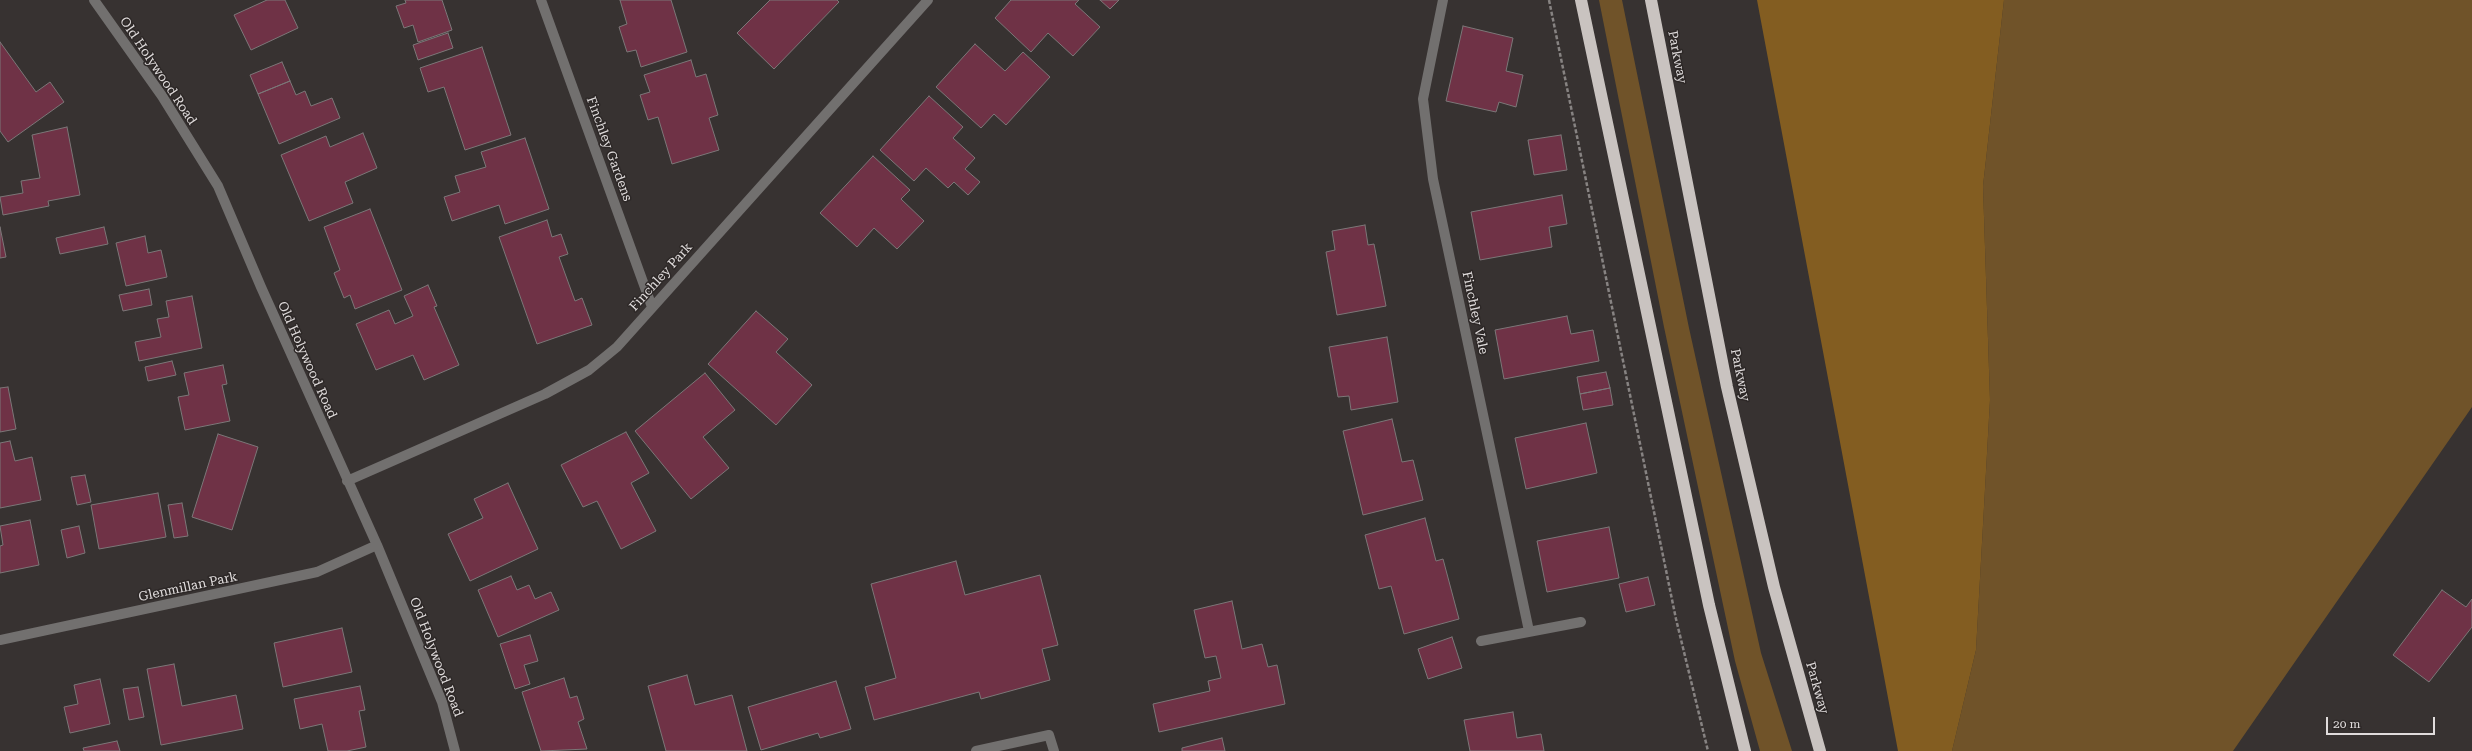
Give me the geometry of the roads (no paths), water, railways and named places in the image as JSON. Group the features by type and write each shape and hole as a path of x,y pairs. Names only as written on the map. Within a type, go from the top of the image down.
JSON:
{"highway":[{"path":"1581,0 1709,605 1745,751"},
{"name":"Parkway","path":"1651,0 1727,387 1774,587 1820,751"}],"street":[{"name":"Old Holywood Road","path":"94,0 162,96 218,186 347,481 377,545 442,702 455,751"},
{"name":"Finchley Gardens","path":"541,0 652,307"},
{"name":"Finchley Park","path":"347,481 545,394 590,370 617,347 928,0"},
{"name":"Finchley Vale","path":"1443,0 1423,99 1433,179 1529,631"},
{"name":"Glenmillan Park","path":"0,640 317,572 377,545"},
{"path":"1481,641 1581,622"},
{"path":"976,751 1049,735 1054,751"}]}
